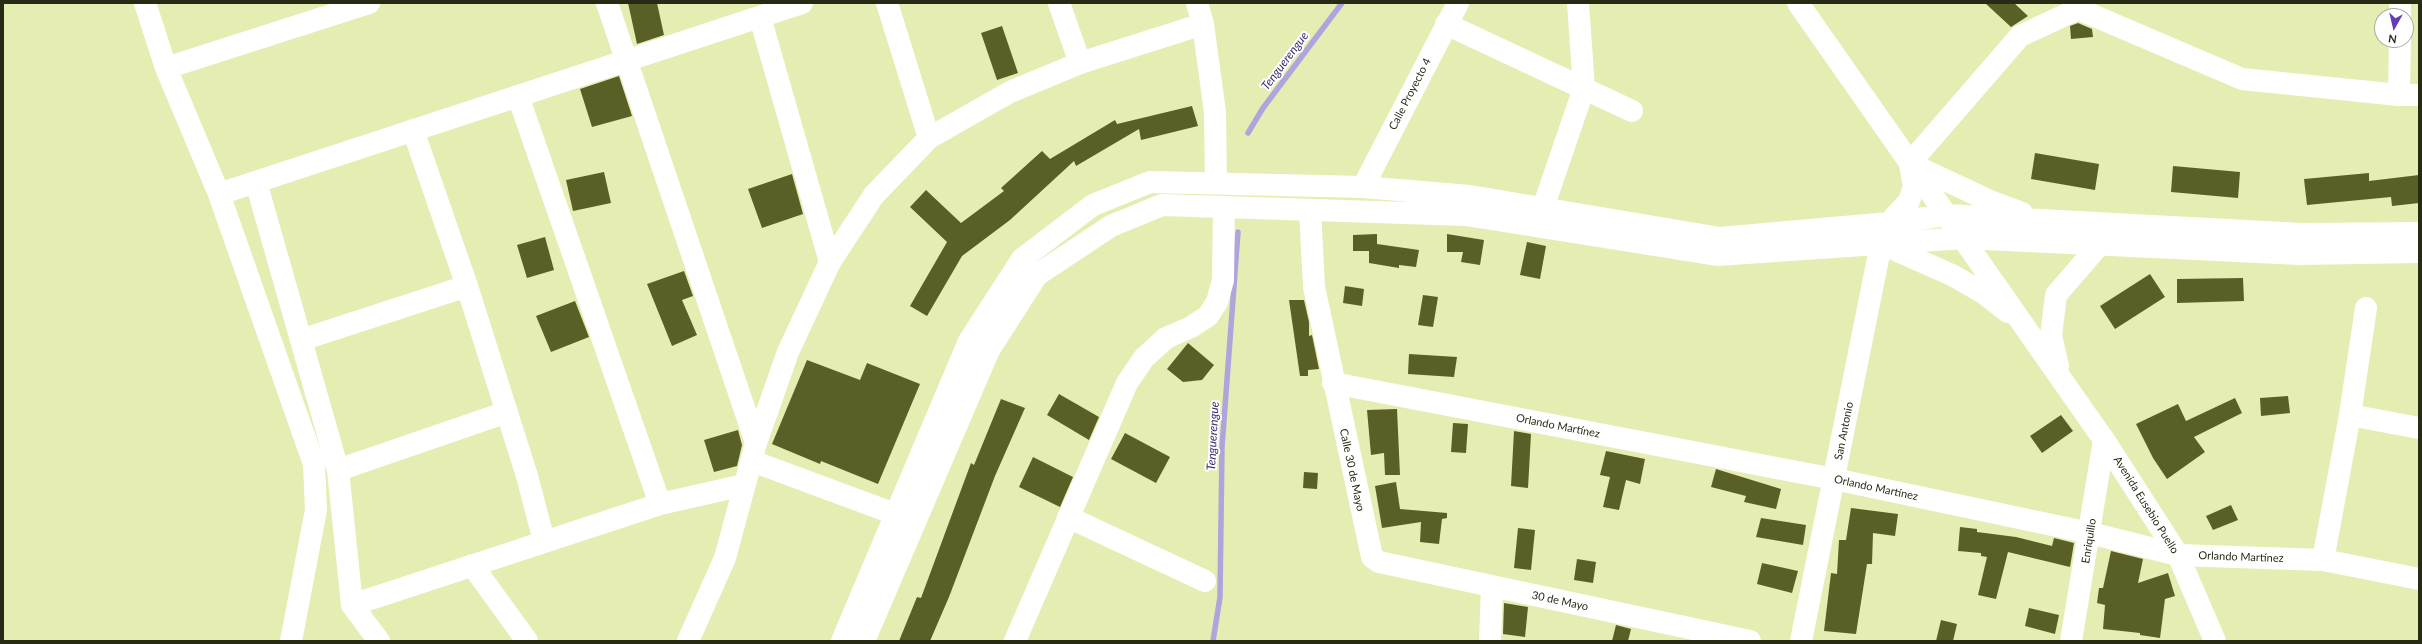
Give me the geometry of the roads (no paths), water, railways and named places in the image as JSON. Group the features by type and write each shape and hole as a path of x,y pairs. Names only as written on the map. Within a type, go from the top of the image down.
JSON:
{"street":[{"path":"145,3 166,68 219,194 314,464 316,510 291,641"},
{"path":"166,68 368,3"},
{"path":"607,3 754,452 905,517"},
{"path":"219,194 802,3"},
{"path":"887,3 929,138"},
{"path":"1059,3 1080,63"},
{"path":"1196,3 1203,24 1215,112 1216,183"},
{"name":"Calle Proyecto 4","path":"1362,187 1458,3"},
{"path":"1543,208 1584,88 1578,3"},
{"name":"Avenida Eusebio Puello","path":"1798,3 2104,440 2178,555 2215,641"},
{"path":"1910,163 2020,36 2080,6 2242,79 2409,95 2401,48"},
{"path":"760,17 830,262"},
{"path":"688,641 725,558 754,452 788,352 830,262 874,195 929,138 1010,92 1080,63 1203,24"},
{"path":"1446,24 1632,111"},
{"path":"518,96 660,504"},
{"path":"414,130 467,286 507,412 544,541"},
{"path":"1910,163 1990,201 2045,221"},
{"path":"1890,223 1909,201 1914,187 1910,163"},
{"path":"256,182 338,470 352,604 379,641"},
{"path":"864,641 905,517 969,341 1022,259 1093,205 1150,182 1362,187 1470,196 1720,238 1890,223 1947,216 2302,234 2419,233"},
{"path":"842,641 989,350 1038,275 1110,226 1162,205 1466,215 1717,255 1964,238 2300,254 2419,252"},
{"path":"1016,641 1068,517 1127,383 1144,358 1166,338 1191,327 1208,316 1217,302 1223,280 1224,207"},
{"name":"Calle 30 de Mayo","path":"1310,210 1314,287 1372,557"},
{"path":"1881,244 1952,275 1985,294 2025,326"},
{"name":"San Antonio","path":"1801,641 1881,244"},
{"path":"2060,377 2051,336 2056,295 2100,244"},
{"path":"301,340 467,286"},
{"path":"2323,560 2350,415 2366,308"},
{"name":"Orlando Martínez","path":"1334,383 1834,480 2090,533 2178,555 2323,560 2419,579"},
{"path":"338,470 507,412"},
{"path":"2350,415 2419,428"},
{"name":"Enriquillo","path":"2071,641 2090,533 2104,440"},
{"path":"352,604 660,504 744,485"},
{"path":"1068,517 1205,581"},
{"name":"30 de Mayo","path":"1372,557 1379,562 1750,641"},
{"path":"472,565 526,641"},
{"path":"1490,641 1492,587"}],"waterway":[{"name":"Tenguerengue","path":"1248,133 1263,108 1342,3"},
{"name":"Tenguerengue","path":"1213,641 1220,597 1222,447 1238,232"}]}
